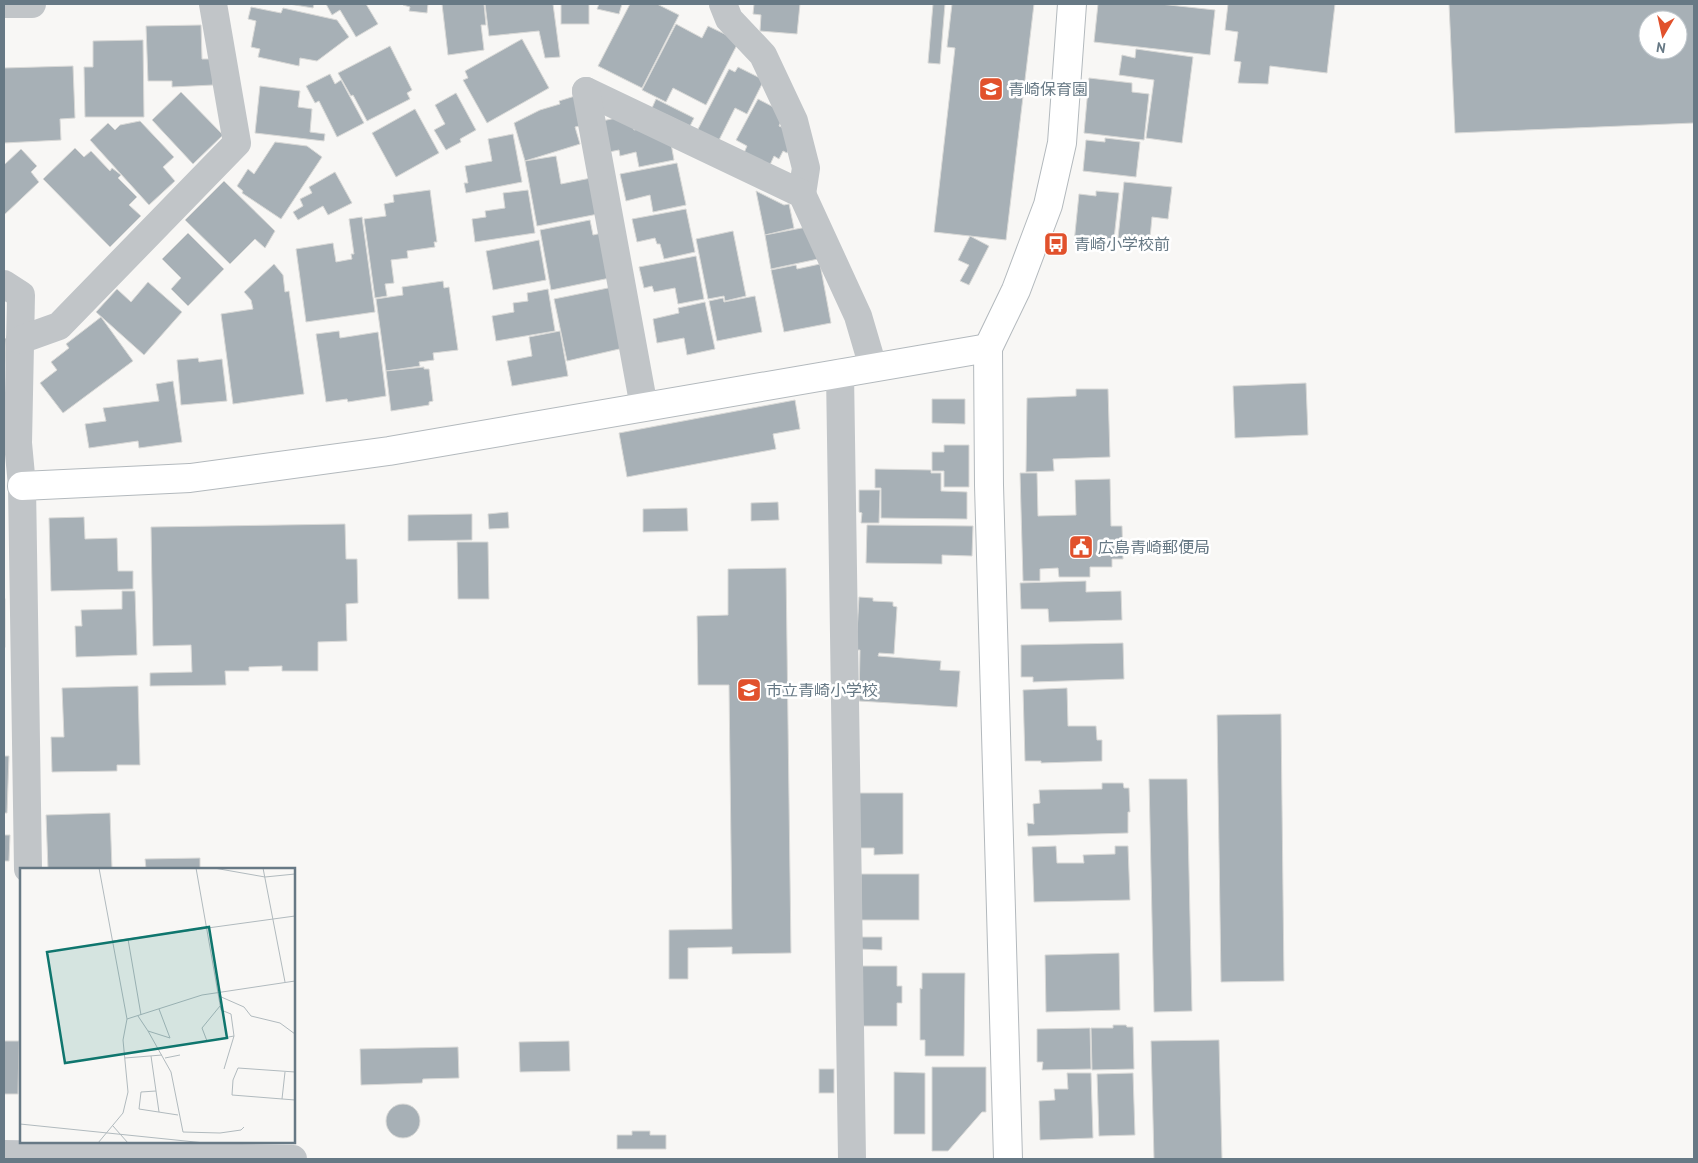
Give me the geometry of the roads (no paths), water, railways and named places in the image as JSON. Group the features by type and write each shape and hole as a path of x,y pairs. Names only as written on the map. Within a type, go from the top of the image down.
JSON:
{"street":[{"path":"4,4 32,4"},
{"path":"20,340 59,326 237,143 213,4"},
{"path":"723,4 729,20 763,55 794,121 806,168 802,194 858,316 873,368"},
{"path":"1008,1159 989,485 988,348 1016,290 1048,205 1062,143 1072,4"},
{"path":"644,407 586,91 802,194"},
{"path":"4,284 21,295 20,340 11,439 28,868"},
{"path":"13,486 190,478 389,450 988,348"},
{"path":"840,373 852,1159"},
{"path":"4,1154 32,1152 294,1159"}],"place":[{"name":"青崎保育園","path":"991,89"},
{"name":"青崎小学校前","path":"1056,244"},
{"name":"広島青崎郵便局","path":"1081,547"},
{"name":"市立青崎小学校","path":"749,690"}]}
